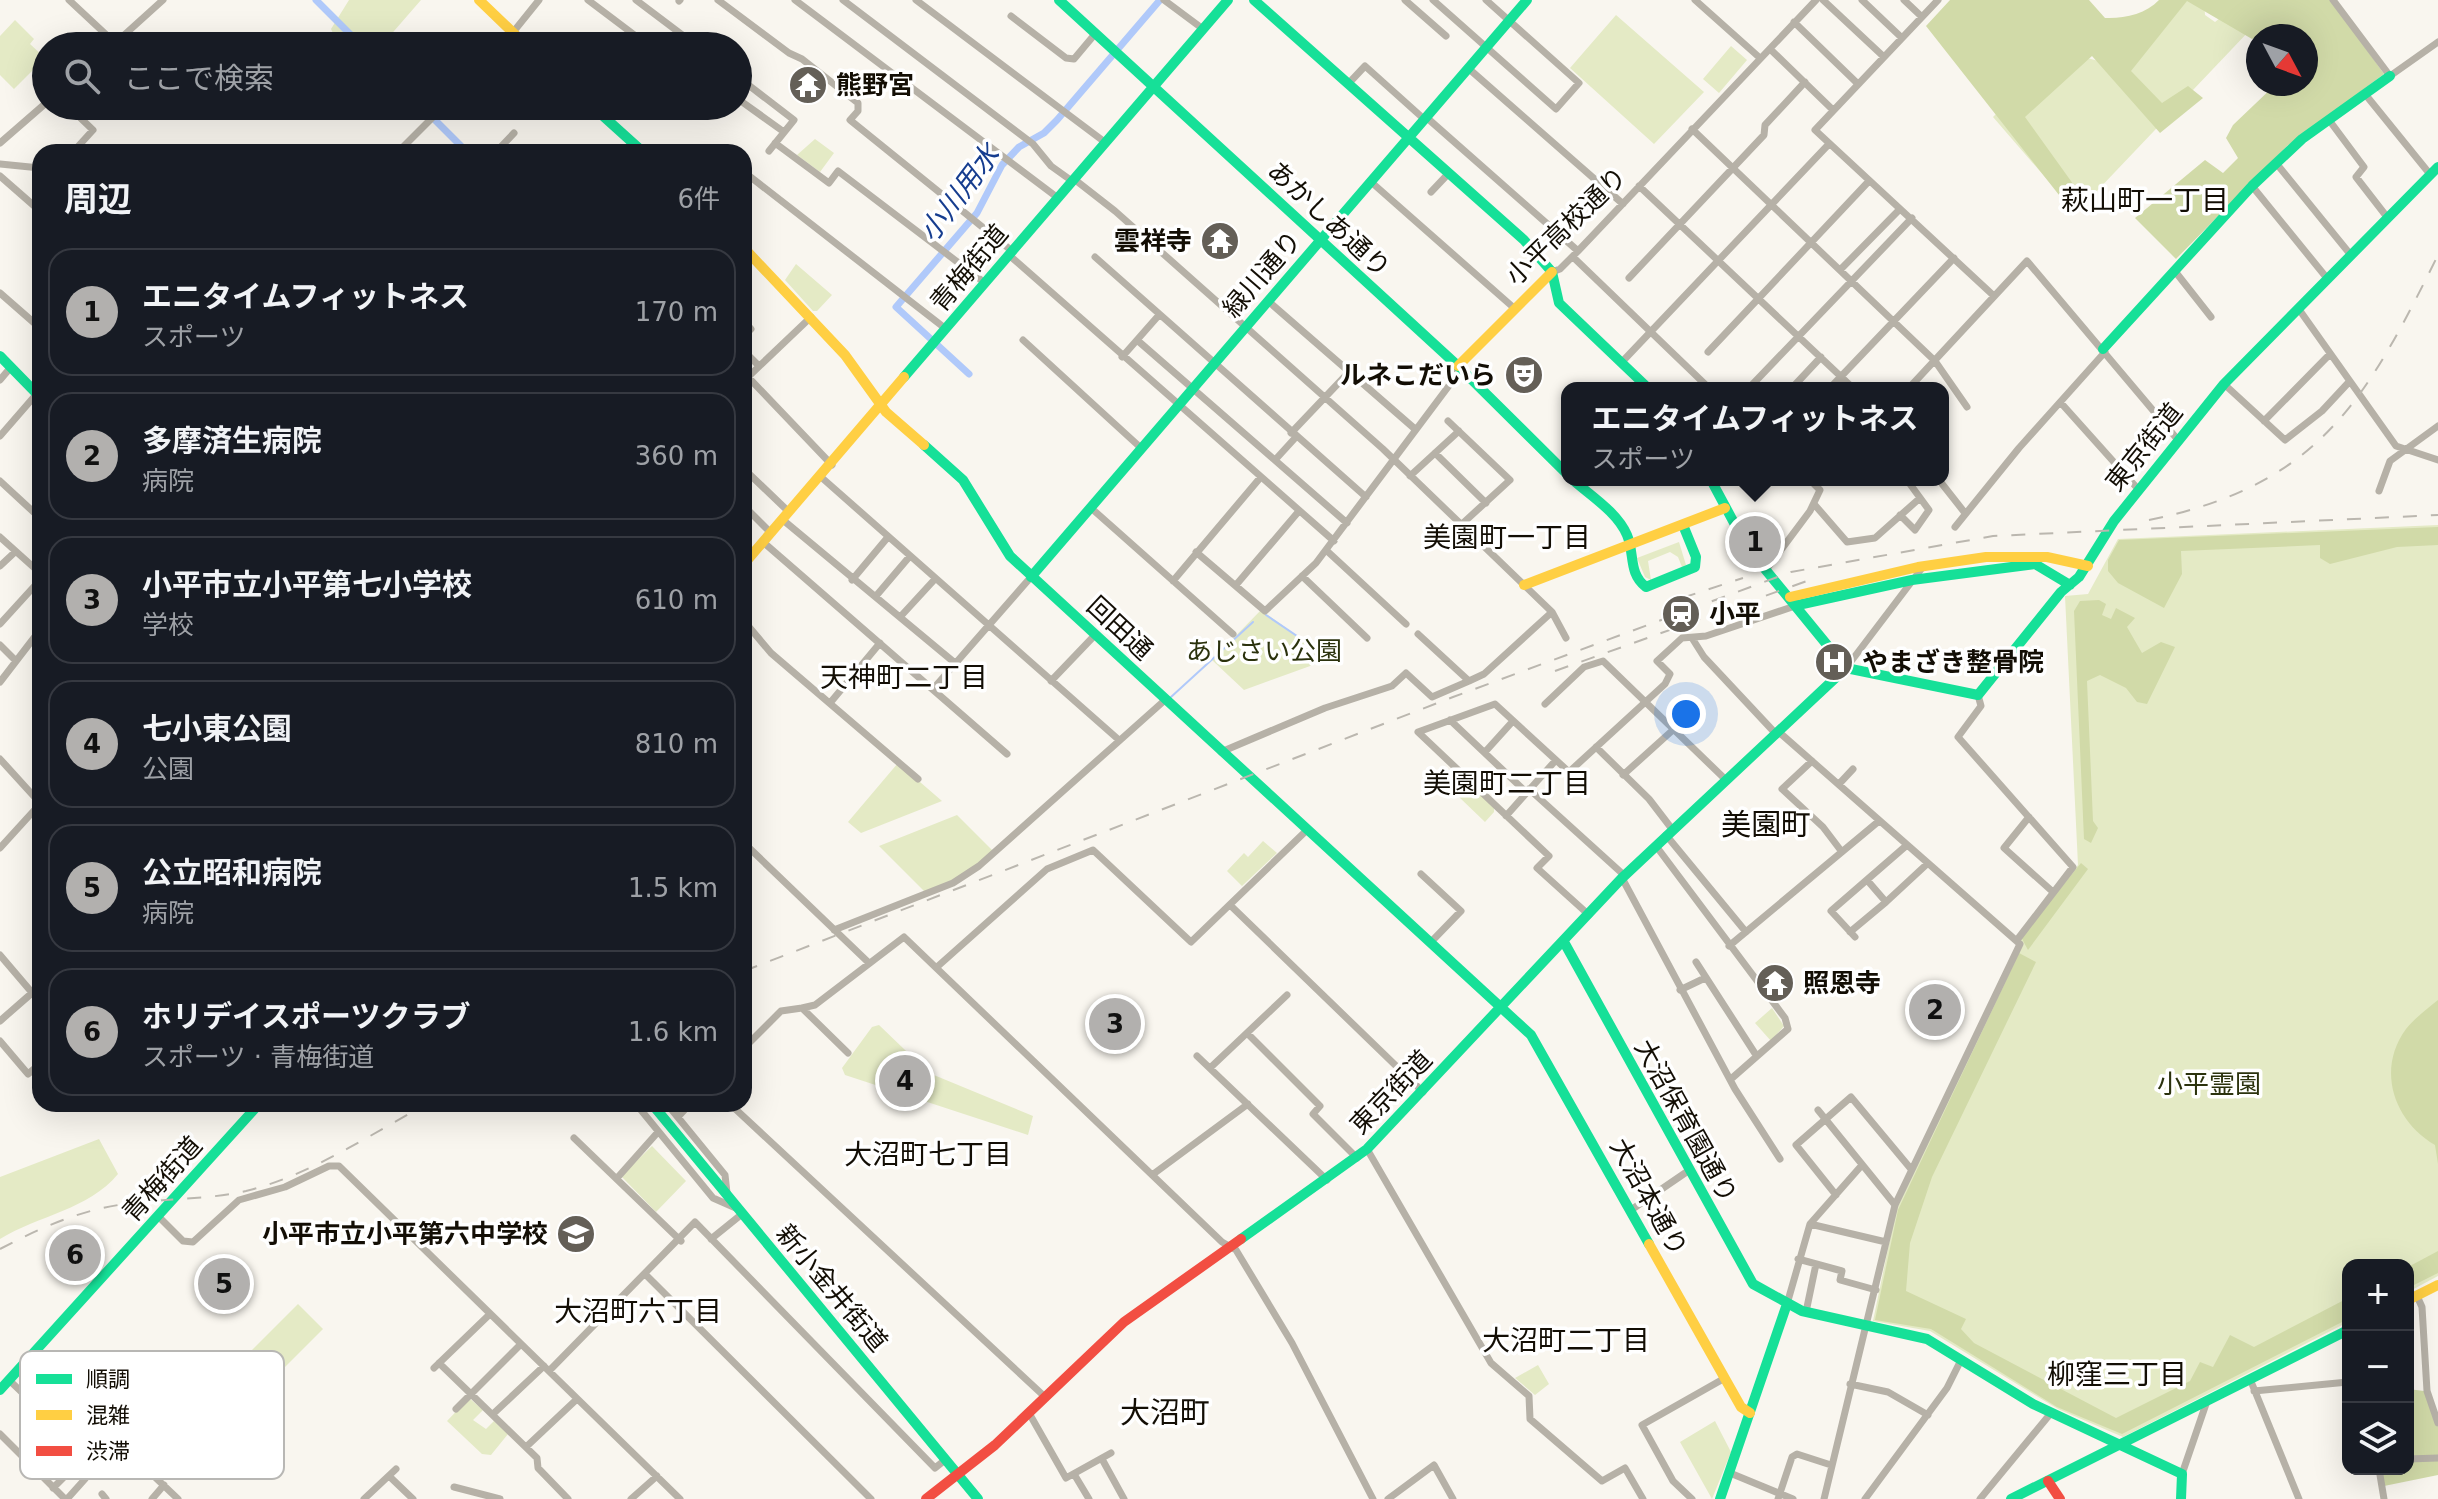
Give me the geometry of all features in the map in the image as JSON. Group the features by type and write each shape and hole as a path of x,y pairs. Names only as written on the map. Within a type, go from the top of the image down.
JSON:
{"street":[{"path":"69,0 101,32"},
{"path":"127,32 163,0"},
{"path":"479,0 512,32"},
{"path":"514,32 539,0"},
{"path":"588,0 630,32"},
{"path":"636,0 678,32"},
{"path":"718,0 858,103 858,111 850,120 973,219 1122,357 1334,541"},
{"path":"795,0 1058,198"},
{"path":"843,0 1031,142 1051,166 1115,211 1326,398 1462,524 1552,612 1566,638"},
{"path":"916,0 1106,143"},
{"name":"あかしあ通り","path":"1059,0 1458,366 1561,468"},
{"path":"1210,0 1224,4"},
{"path":"1254,0 1449,173 1552,272 1559,303 1642,382"},
{"path":"1405,0 1446,36"},
{"path":"1433,0 1556,109 1579,83 1486,0"},
{"name":"緑川通り","path":"1031,577 1527,0"},
{"path":"1695,0 1760,58"},
{"name":"小平高校通り","path":"1236,585 1265,611 1302,576 1334,541 1457,375 1458,366 1514,308 1576,254 1815,0"},
{"path":"1823,0 1884,57"},
{"path":"1862,0 1902,38"},
{"path":"1904,0 1922,17"},
{"path":"1938,0 1815,130 1994,296"},
{"path":"2333,0 2390,76"},
{"path":"1165,1 1203,29"},
{"name":"青梅街道","path":"752,555 1224,4"},
{"path":"1011,16 1066,58 1074,59 1095,34"},
{"path":"1794,22 1858,84"},
{"path":"1955,527 2104,350 2252,186 2329,120 2438,42"},
{"path":"1770,49 1833,110"},
{"path":"1349,83 1365,66 1576,254 1703,382"},
{"path":"1468,68 1623,204"},
{"path":"1629,278 1764,135 1765,125 1805,82"},
{"path":"752,88 794,120 769,151"},
{"path":"2365,94 2434,170"},
{"path":"752,109 784,132"},
{"path":"0,143 32,115"},
{"path":"80,144 93,130 83,120"},
{"path":"406,144 429,120"},
{"path":"606,120 630,144"},
{"path":"2329,120 2364,167 2356,177 2387,217"},
{"path":"1692,129 1935,361 1967,407"},
{"path":"504,144 514,133"},
{"path":"775,143 829,183 838,171 985,284"},
{"path":"1621,363 1828,145"},
{"path":"2276,163 2350,254"},
{"path":"0,164 32,167"},
{"name":"東京街道","path":"1979,700 2088,566 2114,521 2224,384 2434,170"},
{"path":"1431,192 1449,173"},
{"path":"0,176 32,204"},
{"path":"752,178 946,329"},
{"path":"1370,181 1514,308"},
{"path":"1708,352 1869,181"},
{"path":"1639,186 1846,382"},
{"path":"2252,186 2326,277"},
{"path":"1840,270 1899,210"},
{"path":"1755,382 1912,218"},
{"name":"回田通","path":"752,256 845,355 881,407 963,480 1001,544 1031,577 1502,1008"},
{"path":"1095,257 1366,497"},
{"path":"1836,382 1954,258"},
{"path":"1915,382 2027,261 2178,440"},
{"path":"2174,270 2211,317"},
{"path":"0,293 32,321"},
{"path":"1268,301 1415,429"},
{"path":"2298,308 2384,432 2403,451 2438,460"},
{"path":"1122,357 1159,315"},
{"path":"752,373 811,317"},
{"path":"1023,340 1141,448"},
{"path":"1137,340 1347,523"},
{"path":"2264,421 2330,354"},
{"path":"0,356 32,386"},
{"path":"1798,382 1821,357"},
{"path":"752,359 759,366"},
{"path":"0,380 11,367"},
{"path":"1275,460 1349,372"},
{"path":"752,381 832,465"},
{"path":"2224,384 2285,440 2322,411 2349,382"},
{"path":"0,436 32,401"},
{"path":"2061,403 2138,489"},
{"path":"1448,421 1510,480 1462,524"},
{"path":"2379,491 2390,461 2438,426"},
{"path":"1410,476 1459,431"},
{"path":"1435,453 1486,503"},
{"path":"821,477 1119,740"},
{"path":"752,478 852,580 901,616 955,663"},
{"path":"1173,581 1260,478"},
{"path":"0,481 32,511"},
{"path":"1579,486 1622,527 1638,581 1646,587 1695,567 1696,557 1683,525"},
{"path":"1717,486 1747,547 1846,668 1979,700 1958,737 2073,867 2017,940"},
{"path":"1766,570 1814,504 1820,490 1816,486"},
{"path":"1900,515 1915,530 1929,510 1911,486"},
{"path":"1944,486 1965,513"},
{"path":"1814,504 1847,542 1875,538 1920,498"},
{"path":"1091,508 1233,634"},
{"path":"1524,585 1728,508"},
{"path":"1196,552 1236,585 1299,511"},
{"path":"752,514 771,533"},
{"path":"0,537 32,566"},
{"path":"852,580 888,537"},
{"path":"763,542 1007,754"},
{"path":"1326,550 1406,624"},
{"path":"0,566 15,552"},
{"path":"876,596 910,556"},
{"path":"1589,915 1537,868 1549,856 1418,732 1495,704 1569,772 1665,684 1670,674 1657,661 1682,638 1706,636 1794,601 1922,568 2031,557 2065,562 2078,560 2088,566"},
{"path":"1794,601 1912,580 2035,564 2070,585"},
{"path":"1846,668 1922,568"},
{"path":"1302,576 1367,638"},
{"path":"933,689 1031,577"},
{"path":"901,616 935,579"},
{"path":"0,624 32,589"},
{"path":"1221,752 1325,708 1392,686 1406,673 1432,697 1484,674 1552,612"},
{"path":"752,631 767,649 918,779"},
{"path":"1418,634 1469,681"},
{"path":"1051,681 1095,635"},
{"path":"1692,638 1704,657 1778,734 2020,944 1895,1205 1824,1499"},
{"path":"0,682 32,640"},
{"path":"830,703 880,643"},
{"path":"0,645 16,661"},
{"path":"1545,704 1584,667 1603,661 1726,780"},
{"name":"東京街道","path":"926,1499 959,1476 1113,1331 1367,1149 1624,877 1846,668"},
{"path":"834,930 953,883 979,866 1165,700"},
{"path":"1450,720 1624,877 1662,948 1662,958 1780,1159"},
{"path":"1485,752 1513,721"},
{"path":"1623,775 1674,729"},
{"path":"1596,747 1623,775 1746,932"},
{"path":"0,759 32,794"},
{"path":"1506,816 1556,760"},
{"path":"1812,761 1782,789 1823,827 1842,852"},
{"path":"1839,784 1853,769"},
{"path":"0,848 32,812"},
{"path":"2029,817 2004,848 2053,892"},
{"path":"1729,946 1879,821"},
{"path":"937,967 1047,869 1093,850 1191,942 1308,829"},
{"path":"1907,845 1831,911 1852,935 1927,864"},
{"path":"1656,846 1785,1018 1788,1029 1731,1079"},
{"path":"752,851 869,963"},
{"path":"1421,874 1461,911 1431,942"},
{"path":"1867,880 1886,902"},
{"path":"1230,905 1423,1092"},
{"path":"752,1040 781,1011 815,1005 902,937 937,967 1222,1242 1230,1245 1292,1343 1372,1496 1361,1499"},
{"name":"大沼保育園通り","path":"1564,942 1745,1275 1758,1288 1806,1312 1927,1339 2051,1413 2182,1474"},
{"path":"0,955 32,993 0,1021"},
{"path":"1696,962 1756,1055"},
{"path":"1680,990 1705,978"},
{"path":"1210,1068 1287,995"},
{"path":"802,1008 848,1053"},
{"name":"大沼本通り","path":"1502,1008 1543,1052 1741,1407 1750,1413"},
{"path":"1247,1033 1320,1106 1313,1114 1357,1158"},
{"path":"0,1041 28,1074 32,1071"},
{"path":"1197,1056 1327,1180"},
{"path":"1836,1195 1796,1145 1851,1097 1911,1169"},
{"path":"1152,1175 1248,1104"},
{"path":"1818,1110 1895,1205"},
{"name":"青梅街道","path":"35,1351 252,1112"},
{"path":"642,1112 713,1198 740,1212 711,1239"},
{"name":"新小金井街道","path":"659,1112 978,1499"},
{"path":"674,1112 725,1175 726,1195"},
{"path":"678,1117 683,1112"},
{"path":"739,1112 1044,1396"},
{"path":"618,1177 658,1132"},
{"path":"574,1138 618,1177 681,1241"},
{"path":"1367,1149 1491,1363 1529,1396 1530,1419 1602,1481 1625,1468 1643,1499"},
{"path":"158,1216 183,1241 193,1242 239,1200 285,1187 334,1165 680,1499"},
{"path":"1720,1499 1787,1304 1810,1224 1862,1165"},
{"path":"1631,1210 1688,1171"},
{"path":"493,1414 646,1275 681,1241 695,1222 935,1468 945,1460"},
{"path":"1810,1224 1886,1242"},
{"path":"1798,1259 1842,1271 1840,1280 1876,1290"},
{"path":"1806,1312 1816,1264"},
{"path":"646,1275 871,1499"},
{"path":"2414,1297 2438,1285"},
{"path":"2414,1302 2423,1321 2427,1391 2438,1423"},
{"path":"490,1314 437,1366 470,1392 537,1458 538,1468 568,1499"},
{"path":"2011,1499 2342,1333"},
{"path":"456,1409 521,1344"},
{"path":"1865,1499 1928,1415 1961,1360"},
{"name":"青梅街道","path":"0,1390 20,1368"},
{"path":"1692,1499 1673,1481 1642,1425 1725,1378"},
{"path":"2250,1379 2299,1499"},
{"path":"9,1380 20,1391"},
{"path":"2254,1391 2342,1383"},
{"path":"1850,1384 1888,1392 1928,1415"},
{"path":"526,1447 577,1399"},
{"path":"2181,1499 2182,1474 2207,1400"},
{"path":"1029,1413 1066,1478 1111,1453"},
{"path":"1980,1499 2051,1413"},
{"path":"0,1434 20,1454"},
{"path":"1786,1451 1831,1465"},
{"path":"1779,1495 1792,1457 1797,1454"},
{"path":"2414,1459 2438,1458"},
{"path":"1102,1459 1124,1499"},
{"path":"1388,1499 1434,1465 1453,1499"},
{"path":"366,1498 396,1469"},
{"path":"1730,1473 1793,1499"},
{"path":"1074,1474 1089,1499"},
{"path":"2380,1475 2384,1499"},
{"path":"389,1476 413,1499"},
{"path":"631,1499 657,1476"},
{"path":"44,1479 66,1499 85,1479"},
{"path":"53,1488 62,1479"},
{"path":"158,1479 178,1499"},
{"path":"2048,1481 2060,1499"},
{"path":"152,1499 164,1485"},
{"path":"454,1487 500,1499"}],"green space":[{"path":"349,0 421,0 393,32 332,32 331,29"},
{"path":"1950,0 2089,0 2105,18 2112,18 2141,12 2159,0 2332,0 2384,74 2287,146 2176,259 2135,218 2205,160 2223,173 2238,158 2226,138 2233,125 2263,96 2318,96 2318,24 2246,24 2246,35 2187,1 2131,71 2162,103 2188,86 2203,98 2160,133 2092,56 2025,117 2081,195 2059,195 1926,26"},
{"path":"2166,0 2204,0 2205,15 2215,22 2239,3 2249,24 2246,24 2246,34 2076,213 1993,117 2065,45 2076,55 2106,63"},
{"path":"1616,15 1704,92 1654,144 1570,68"},
{"path":"15,20 32,37 32,71 14,89 0,75 0,36"},
{"path":"1731,46 1747,60 1719,93 1703,79"},
{"path":"815,139 834,153 820,172 797,155"},
{"path":"796,264 832,295 817,311 813,311 785,280"},
{"name":"小平霊園","path":"2438,525 2438,1276 2414,1289 2414,1259 2342,1259 2342,1325 2123,1437 2058,1409 1930,1331 1873,1321 1896,1210 2022,944 2018,938 2078,865 2065,596 2088,594 2118,539"},
{"path":"2438,527 2438,545 2397,547 2330,564 2320,558 2320,545 2181,551 2182,574 2164,608 2118,583 2108,571 2108,560 2119,540"},
{"path":"1679,542 1686,565 1682,567 1678,557 1670,552 1648,561 1651,580 1645,577 1637,558"},
{"path":"2099,600 2106,604 2102,615 2111,619 2116,608 2135,618 2127,627 2142,653 2161,642 2175,647 2147,704 2137,702 2126,688 2100,675 2087,681 2093,821 2098,828 2091,843 2084,839 2074,611 2080,601"},
{"name":"あじさい公園","path":"1261,610 1315,649 1324,661 1244,690 1212,660"},
{"path":"898,763 942,801 861,833 848,822"},
{"path":"1470,785 1494,807 1494,812 1485,822 1459,797"},
{"path":"957,815 995,853 953,883 926,893 879,846"},
{"path":"1263,841 1277,853 1242,886 1227,871 1244,853 1248,857"},
{"path":"2081,863 2088,869 2028,950 2021,937"},
{"path":"2019,953 2036,962 1932,1177 1910,1243 1906,1291 1966,1319 1961,1329 1974,1343 2116,1418 2190,1381 2200,1362 2213,1367 2230,1335 2254,1347 2342,1301 2342,1322 2122,1434 2057,1407 1931,1329 1875,1320 1898,1210"},
{"path":"2438,1000 2438,1164 2435,1145 2409,1123 2400,1109 2391,1077 2397,1045 2406,1029"},
{"path":"1772,1008 1784,1026 1771,1041 1755,1023"},
{"path":"879,1025 929,1073 1033,1116 1028,1135 845,1075 842,1068 872,1027"},
{"path":"99,1139 118,1174 78,1204 0,1239 0,1177"},
{"path":"652,1146 686,1181 656,1212 621,1176"},
{"path":"2438,1251 2438,1273 2414,1285 2414,1264"},
{"path":"298,1304 323,1329 284,1368 284,1351 251,1351"},
{"path":"1538,1365 1549,1384 1535,1395 1515,1378"},
{"path":"2414,1390 2424,1391 2438,1427 2438,1475 2384,1486 2382,1475 2414,1475"},
{"path":"469,1398 483,1410 473,1420 486,1429 494,1421 508,1434 491,1455 482,1454 447,1421"},
{"path":"1715,1421 1731,1452 1712,1499 1680,1442"}],"waterway":[{"path":"316,0 348,32"},
{"name":"小川用水","path":"969,374 896,307 977,213 1002,165 1019,147 1044,133 1057,120 1160,0"},
{"path":"435,120 459,144"},
{"path":"1266,615 1328,657"},
{"path":"1171,697 1253,622"}],"railway":[{"path":"2149,520 2208,505 2256,484 2297,459 2331,429 2387,353 2438,255"},
{"path":"752,968 1453,697 1791,572 1993,536 2438,515"},
{"path":"1555,671 1818,577"},
{"path":"1682,598 1743,578"},
{"path":"0,1249 45,1227 108,1207 231,1194 270,1184 339,1153 413,1112"}],"traffic: fast":[{"path":"1059,0 1458,366 1561,468"},
{"path":"904,377 1228,0"},
{"path":"1254,0 1524,240 1552,272 1559,303 1642,382"},
{"path":"1031,577 1527,0"},
{"path":"2103,349 2252,186 2302,139 2390,76"},
{"path":"608,120 634,144"},
{"path":"1846,668 1978,695 2061,592 2079,577 2114,521 2224,384 2438,167"},
{"path":"0,356 32,389"},
{"path":"924,445 963,480 1010,556 1531,1035 1649,1244"},
{"path":"1580,486 1623,527 1637,576 1646,587 1695,567 1696,557 1683,525"},
{"path":"1714,486 1747,547 1846,668"},
{"path":"1798,605 1912,580 2035,564 2070,585"},
{"path":"1241,1239 1367,1149 1622,878 1846,668"},
{"path":"1564,942 1753,1284 1802,1311 1927,1339 2033,1404 2182,1474 2181,1499"},
{"path":"35,1351 252,1112"},
{"path":"659,1112 978,1499"},
{"path":"1720,1499 1787,1304"},
{"path":"2011,1499 2346,1331"},
{"path":"0,1390 20,1368"}],"traffic: slow":[{"path":"479,0 512,32"},
{"path":"752,256 845,355 886,412 924,445"},
{"path":"1458,366 1552,272"},
{"path":"752,555 904,377"},
{"path":"1524,585 1725,508"},
{"path":"1790,597 1918,567 1986,557 2047,557 2088,566"},
{"path":"1649,1244 1741,1407 1750,1413"},
{"path":"2414,1297 2438,1285"}],"traffic: jam":[{"path":"926,1499 995,1445 1124,1322 1241,1239"},
{"path":"2048,1481 2060,1499"}],"place":[{"name":"熊野宮","path":"808,85"},
{"name":"雲祥寺","path":"1220,241"},
{"name":"ルネこだいら","path":"1524,375"},
{"name":"エニタイムフィットネス","path":"1755,542"},
{"name":"小平","path":"1681,614"},
{"name":"やまざき整骨院","path":"1834,662"},
{"name":"照恩寺","path":"1775,983"},
{"name":"多摩済生病院","path":"1935,1010"},
{"name":"小平市立小平第七小学校","path":"1115,1024"},
{"name":"七小東公園","path":"905,1081"},
{"name":"小平市立小平第六中学校","path":"576,1234"},
{"name":"ホリデイスポーツクラブ","path":"75,1255"},
{"name":"公立昭和病院","path":"224,1284"}],"district":[{"name":"萩山町一丁目","path":"2145,200"},
{"name":"美園町一丁目","path":"1507,537"},
{"name":"天神町二丁目","path":"904,677"},
{"name":"美園町二丁目","path":"1507,783"},
{"name":"美園町","path":"1766,825"},
{"name":"大沼町七丁目","path":"928,1154"},
{"name":"大沼町六丁目","path":"638,1311"},
{"name":"大沼町二丁目","path":"1566,1340"},
{"name":"柳窪三丁目","path":"2117,1374"},
{"name":"大沼町","path":"1165,1413"}]}
